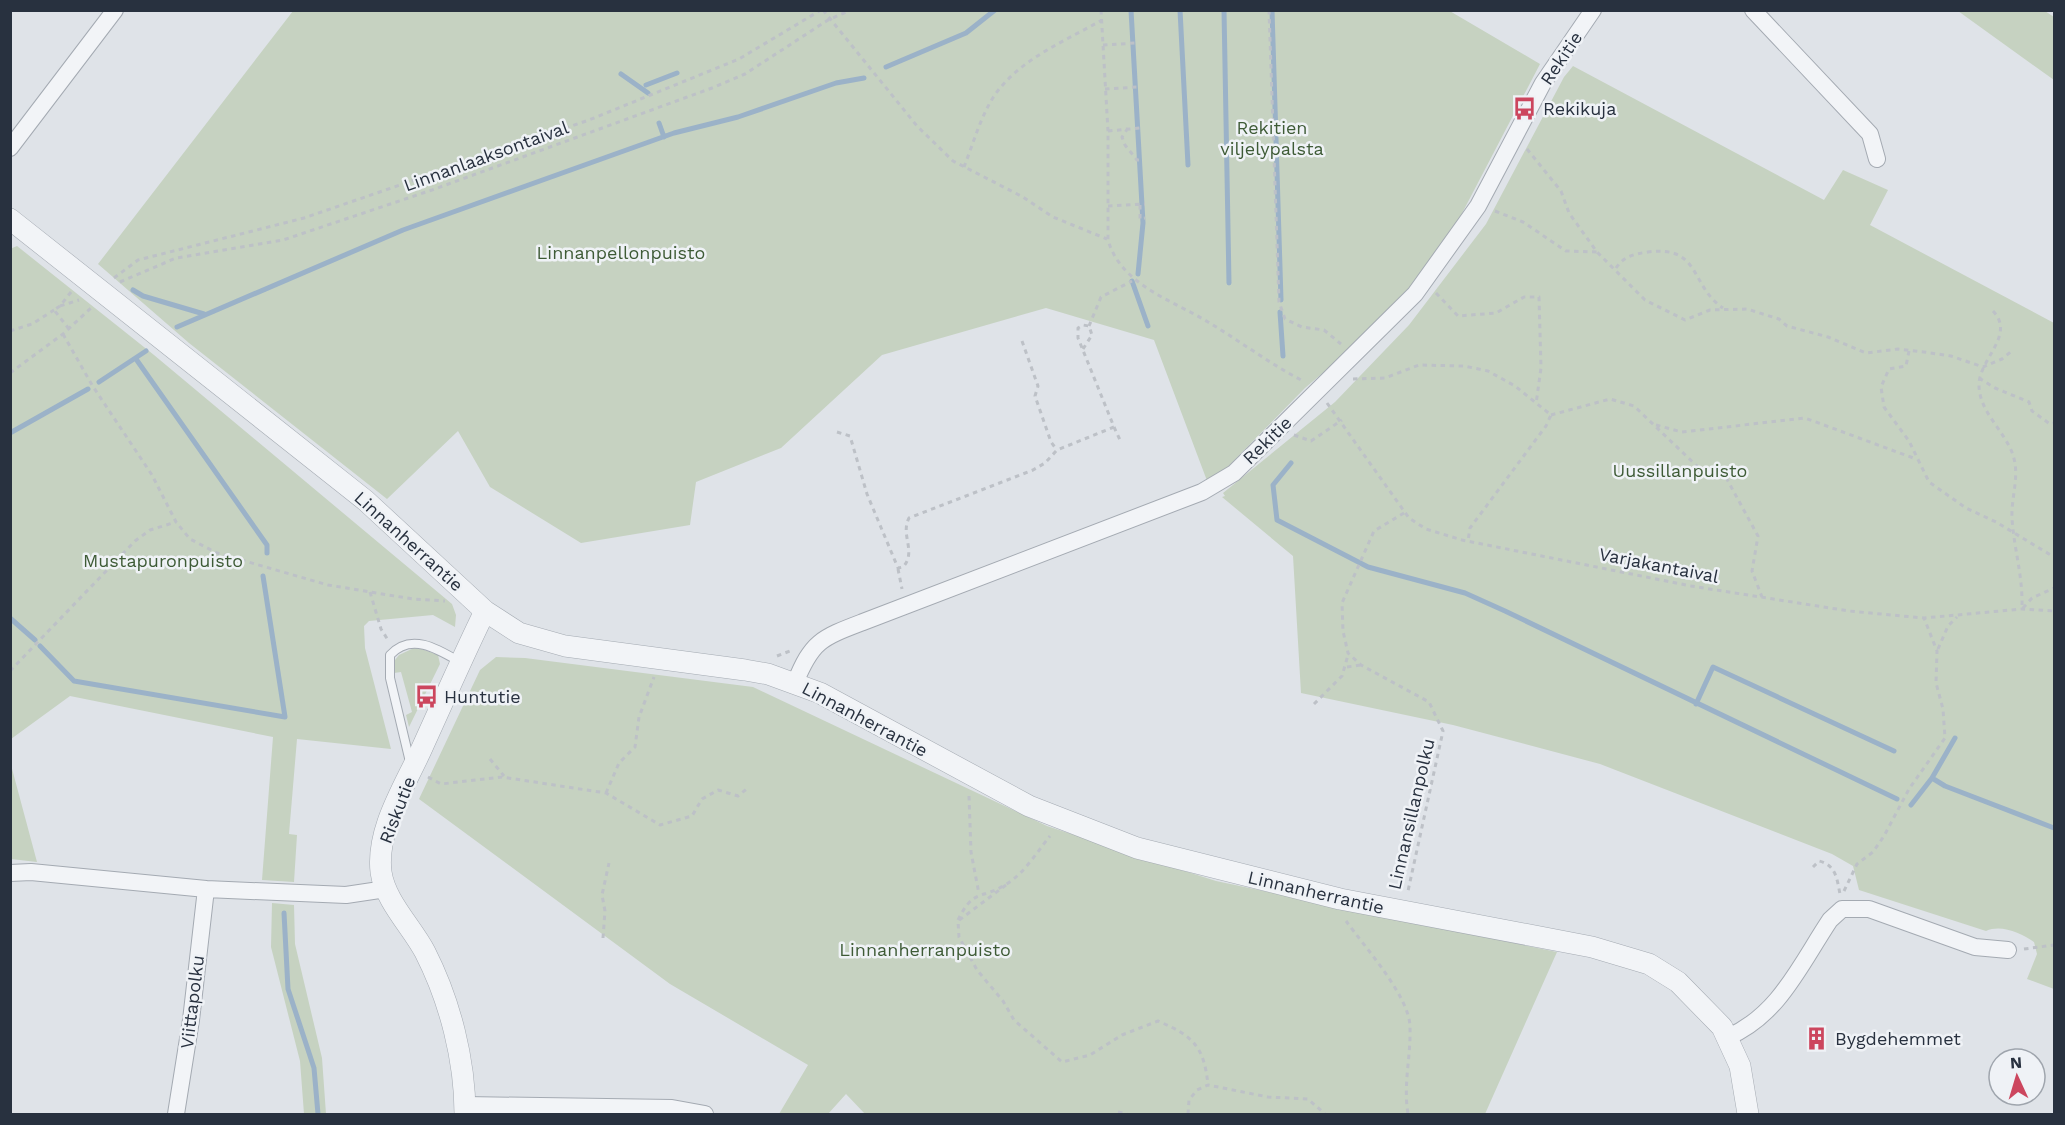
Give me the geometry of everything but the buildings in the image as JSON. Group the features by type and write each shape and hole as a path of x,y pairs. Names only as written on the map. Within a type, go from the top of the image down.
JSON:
{"street":[{"path":"10,148 115,10"},
{"name":"Rekitie","path":"795,683 809,651 820,641 854,625 1101,533 1210,488 1234,473 1416,294 1478,206 1543,83 1593,10"},
{"path":"1753,10 1870,134 1877,159"},
{"name":"Linnanherrantie","path":"10,219 365,500 485,611 519,633 548,643 745,670 795,683 820,693 972,776 1062,819 1137,848 1340,899 1592,948 1635,959 1678,982 1712,1015 1728,1037 1740,1066 1748,1114"},
{"name":"Riskutie","path":"465,1110 454,1029 425,952 386,889 381,873 382,844 390,819 419,774 461,662 485,611"},
{"path":"10,873 31,872 206,889 346,895 386,889"},
{"name":"Viittapolku","path":"176,1114 191,1020 206,889"},
{"path":"1728,1037 1755,1024 1776,1004 1830,920 1842,909 1869,909 1974,947 2008,950"},
{"path":"465,1110 672,1108 705,1114"}],"lane":[{"path":"419,774 388,664 394,651 403,646 422,643 461,662"}],"path":[{"path":"110,282 138,260 304,218 589,120 740,58 822,10 917,126 953,161 1023,197 1053,217 1108,240"},
{"name":"Linnanlaaksontaival","path":"114,285 176,258 283,240 432,190 712,88 744,74 828,20 851,10"},
{"path":"1101,10 1108,131 1108,240 1118,261 1148,289 1167,302 1206,321 1297,378"},
{"path":"1269,10 1278,302 1285,319 1302,327 1324,330 1354,355"},
{"path":"964,167 1000,88 1026,63 1102,20"},
{"path":"1103,45 1136,43"},
{"path":"1105,89 1138,87"},
{"path":"1108,131 1140,128"},
{"path":"1128,129 1122,137 1125,145 1137,160 1142,160"},
{"path":"1515,137 1562,191 1569,213 1597,252 1616,268 1646,300 1685,320 1710,310 1756,311 1779,319 1787,326 1828,337 1866,353 1898,349 1951,356 1983,367 2002,359 2013,350"},
{"path":"1140,204 1140,219 1145,218"},
{"path":"1108,206 1144,204"},
{"path":"1488,207 1523,222 1566,251 1597,252"},
{"path":"1616,268 1620,261 1633,254 1670,251 1693,267 1706,292 1725,309"},
{"path":"1083,350 1092,335 1089,326 1101,297 1132,281"},
{"path":"60,306 76,285"},
{"path":"1432,290 1458,316 1496,313 1524,297 1539,297 1541,368 1536,404"},
{"path":"10,331 32,324 60,306 80,299"},
{"path":"10,373 63,334 98,303"},
{"path":"54,310 69,328"},
{"path":"1993,311 2000,318 2001,330 1983,367 1979,378 1979,388 1983,400 2013,455 2016,479 2012,516 2022,579 2022,609"},
{"path":"1089,326 1083,325 1078,328 1077,332 1120,440"},
{"path":"63,334 92,385 152,475 176,522 190,539 217,553 328,585 413,599 449,601"},
{"path":"1023,340 1038,386 1035,396 1051,442 1057,450"},
{"path":"1909,351 1906,366 1889,369 1881,387 1884,408 1909,441 1929,482 1966,508 2013,532 2055,558"},
{"path":"1346,380 1385,378 1419,365 1464,366 1488,371 1515,386 1551,415"},
{"path":"1979,378 1995,388 2030,402 2032,411 2050,423 2055,423"},
{"path":"1551,415 1610,399 1634,406 1700,469 1723,472 1758,536 1752,571 1762,597"},
{"name":"Varjakantaival","path":"1325,400 1342,420 1404,513 1426,529 1468,541 1762,597 1849,611 1923,618 2022,609 2055,611"},
{"path":"1468,541 1470,528 1546,426 1551,415"},
{"path":"1653,424 1682,432 1805,418 1918,459"},
{"path":"1288,434 1311,441 1342,420"},
{"path":"837,432 845,432 850,436 867,494 898,568 903,567 909,557 905,526 909,518 1033,470 1045,463 1057,450 1114,427"},
{"path":"1314,705 1342,676 1345,668 1348,653 1343,632 1342,603 1348,584 1374,531 1404,513"},
{"path":"10,671 135,541 150,530 176,522"},
{"path":"2022,609 2032,598 2055,588"},
{"path":"370,592 381,629 394,651"},
{"path":"1836,901 1841,898 1857,864 1872,852 1884,836 1909,789 1945,738 1943,709 1936,682 1937,651 1948,626 1959,615"},
{"path":"1923,618 1937,651"},
{"path":"745,670 820,641"},
{"path":"1348,653 1361,665"},
{"path":"1345,668 1350,664 1361,665"},
{"name":"Linnansillanpolku","path":"1361,665 1429,702 1443,731 1406,902"},
{"path":"606,793 619,763 635,747 639,717 656,669"},
{"path":"490,759 505,778"},
{"path":"419,774 441,784 505,778 606,793 660,825 692,816 702,799 718,790 738,796 748,787"},
{"path":"972,776 969,815 970,852 979,894"},
{"path":"958,921 1027,866 1062,819"},
{"path":"1813,867 1819,861 1836,872 1841,898"},
{"path":"603,938 605,911 602,895 609,862"},
{"path":"1005,885 979,894 968,901 958,921 959,937 977,970 1003,1001 1014,1020 1062,1062 1090,1055 1122,1035 1158,1021 1185,1033 1206,1061 1208,1085"},
{"path":"1342,913 1406,1004 1410,1028 1405,1082 1408,1114"},
{"path":"2008,950 2055,945"},
{"path":"1188,1114 1189,1100 1197,1090 1208,1085 1268,1097 1308,1099 1325,1114"},
{"path":"1118,1112 1127,1114"}],"green space":[{"name":"Linnanpellonpuisto","path":"1448,10 1540,64 1458,221 1410,291 1359,342 1305,388 1209,486 1154,340 1046,308 882,355 781,448 696,482 690,525 581,543 490,487 458,431 387,499 189,343 98,264 293,11"},
{"path":"1958,11 2045,11 2054,17 2054,80"},
{"name":"Uussillanpuisto","path":"1573,66 1824,200 1843,170 1888,190 1870,225 2054,323 2054,989 2027,979 2037,954 2034,942 2004,929 1986,931 1859,890 1853,866 1832,854 1600,764 1453,725 1301,693 1293,556 1222,497 1225,496 1223,493 1335,402 1409,325 1486,224 1564,77"},
{"name":"Mustapuronpuisto","path":"17,246 154,355 452,604 456,615 455,627 433,615 369,621 364,626 365,648 391,749 297,739 289,834 297,835 294,882 262,880 273,737 70,696 11,739 10,249"},
{"path":"416,647 438,655 440,664 409,727 406,715 412,712 401,672 394,673 395,660 399,655"},
{"name":"Linnanherranpuisto","path":"496,657 525,658 753,687 1047,826 1147,859 1216,881 1557,952 1485,1114 865,1114 846,1094 828,1114 779,1114 808,1065 670,984 419,799 480,670"},
{"path":"11,765 37,862 11,859"},
{"path":"272,903 294,905 295,944 322,1058 326,1114 304,1114 300,1061 271,947"}],"waterway":[{"path":"886,67 966,33 995,10"},
{"path":"1131,10 1143,223 1138,274"},
{"path":"1180,10 1188,165"},
{"path":"1224,10 1229,283"},
{"path":"1272,10 1281,300"},
{"path":"646,85 677,73"},
{"path":"621,74 648,93"},
{"path":"177,327 403,230 674,133 738,117 836,83 864,78"},
{"path":"659,123 664,137"},
{"path":"1132,281 1148,326"},
{"path":"133,290 143,296 204,314"},
{"path":"1280,312 1283,356"},
{"path":"99,382 146,351"},
{"path":"136,359 267,545 267,553"},
{"path":"10,433 88,389"},
{"path":"1291,463 1273,485 1277,520 1368,567 1465,593 1897,799"},
{"path":"40,646 74,681 285,717 263,576"},
{"path":"10,618 35,640"},
{"path":"1696,704 1713,667 1894,751"},
{"path":"1911,805 1932,778 1955,738"},
{"path":"1932,778 1945,786 2054,828"},
{"path":"284,913 288,989 314,1068 318,1114"}],"place":[{"name":"Rekikuja","path":"1525,108"},
{"name":"Huntutie","path":"426,696"},
{"name":"Bygdehemmet","path":"1817,1038"}],"park label":[{"name":"Rekitien viljelypalsta","path":"1272,137"}]}
